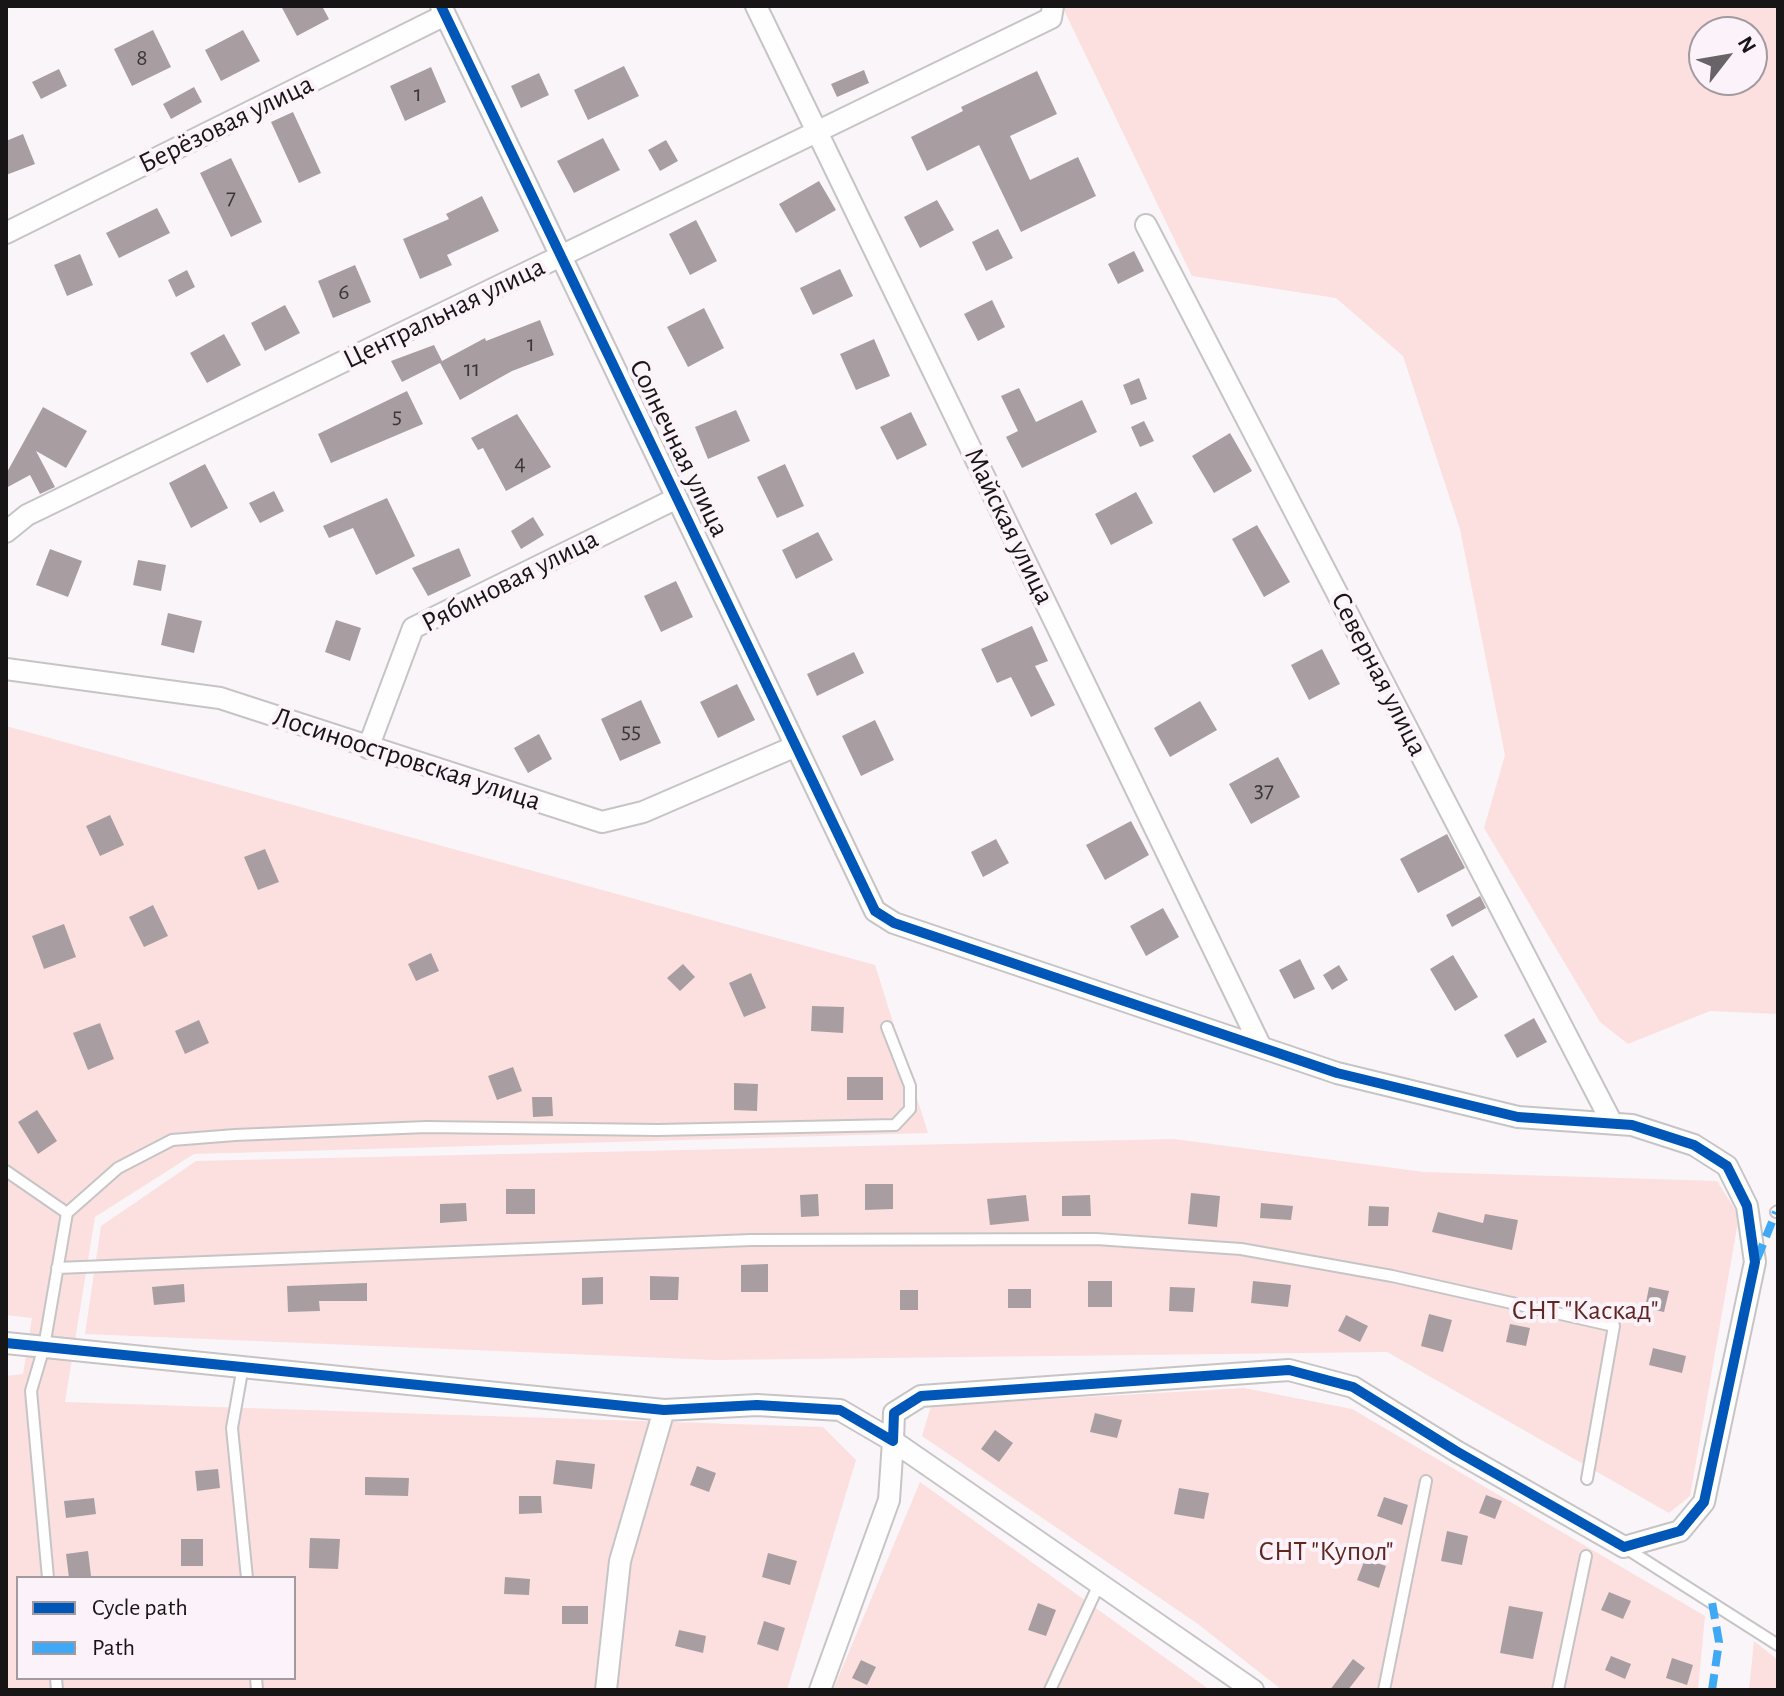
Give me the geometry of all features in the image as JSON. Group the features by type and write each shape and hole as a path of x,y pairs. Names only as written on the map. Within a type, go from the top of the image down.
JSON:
{"street":[{"name":"Майская улица","path":"756,6 1261,1047"},
{"name":"Центральная улица","path":"6,532 27,515 1045,21 1054,8"},
{"name":"Берёзовая улица","path":"6,233 443,11"},
{"name":"Солнечная улица","path":"443,11 875,911 894,923 1261,1047"},
{"name":"Северная улица","path":"1146,225 1612,1123"},
{"name":"Рябиновая улица","path":"368,748 413,628 677,498"},
{"name":"Лосиноостровская улица","path":"6,669 220,698 602,822 643,812 796,746"},
{"path":"820,1690 889,1500 894,1413 921,1396 1289,1370 1353,1387 1456,1451 1624,1547 1680,1531 1704,1502 1755,1262 1747,1206 1727,1166 1694,1145 1632,1125 1518,1117 1337,1073 1261,1047"},
{"path":"6,1343 243,1364 664,1410 757,1405 840,1410 893,1441 1253,1690"},
{"path":"606,1690 620,1561 664,1410"}],"lane":[{"path":"48,1576 31,1391 44,1347 67,1213 118,1168 172,1140 426,1127 658,1130 895,1125 910,1109 910,1086 887,1027"},
{"path":"6,1171 67,1213"},
{"path":"57,1268 751,1240 1096,1239 1241,1249 1392,1276 1614,1326 1587,1479"},
{"path":"243,1364 232,1428 247,1576"},
{"path":"1384,1690 1426,1481"},
{"path":"1624,1547 1778,1645"},
{"path":"1558,1690 1586,1556"},
{"path":"1050,1690 1100,1582"}],"green space":[{"path":"1062,6 1778,6 1778,1014 1710,1011 1628,1044 1600,1022 1484,828 1505,755 1460,529 1403,356 1336,298 1192,276"},
{"path":"6,726 875,965 928,1133 194,1154 95,1217 65,1402 823,1427 856,1460 787,1690 6,1690 6,1376 23,1374 32,1318 6,1315"},
{"name":"СНТ \"Каскад\"","path":"1174,1139 1424,1172 1717,1181 1739,1216 1690,1496 1669,1513 1387,1352 715,1360 85,1334 101,1226 196,1161"},
{"name":"СНТ \"Купол\"","path":"1244,1388 1352,1409 1705,1616 1698,1690 1282,1690 1198,1624 922,1436 931,1406"},
{"path":"920,1482 1210,1690 833,1690"},
{"path":"1754,1641 1778,1660 1778,1690 1749,1690"}],"building":[{"path":"281,6 322,6 329,19 297,36"},
{"path":"153,30 171,67 132,86 114,49"},
{"path":"243,30 260,61 221,81 205,50"},
{"path":"624,66 639,96 588,120 574,90"},
{"path":"431,67 446,102 405,121 390,86"},
{"path":"59,69 67,86 41,99 32,82"},
{"path":"864,70 869,83 837,97 831,84"},
{"path":"1037,71 1057,114 1010,136 1030,180 1078,157 1096,196 1021,232 979,145 927,171 911,137 963,111 961,107"},
{"path":"539,73 549,95 521,108 511,86"},
{"path":"194,87 202,102 171,119 163,104"},
{"path":"293,112 321,173 299,183 271,122"},
{"path":"23,134 35,164 6,175 6,141"},
{"path":"603,138 620,170 574,193 557,161"},
{"path":"666,140 678,161 660,171 648,150"},
{"path":"231,158 262,222 231,237 200,173"},
{"path":"819,181 836,210 796,233 779,204"},
{"path":"482,196 499,231 447,255 452,265 420,279 403,239 449,219 446,214"},
{"path":"937,200 954,230 920,248 904,217"},
{"path":"157,208 170,233 119,258 106,233"},
{"path":"696,220 717,261 690,275 669,234"},
{"path":"998,229 1013,258 986,271 972,242"},
{"path":"1134,251 1144,271 1118,284 1108,264"},
{"path":"80,254 93,285 67,296 54,265"},
{"path":"355,265 371,302 333,318 318,281"},
{"path":"840,269 853,296 813,315 800,288"},
{"path":"187,270 195,287 176,297 168,280"},
{"path":"992,300 1005,327 978,341 964,314"},
{"path":"285,305 300,333 265,351 251,323"},
{"path":"704,308 724,348 688,367 667,327"},
{"path":"540,320 554,355 512,371 460,400 440,363 402,382 391,361 434,345 442,361 485,338 486,341"},
{"path":"224,334 241,365 207,383 190,353"},
{"path":"874,339 890,376 856,390 840,354"},
{"path":"1139,378 1147,399 1131,405 1123,385"},
{"path":"1019,388 1036,422 1082,400 1097,432 1022,468 1006,437 1018,431 1001,396"},
{"path":"407,391 423,424 331,463 318,434"},
{"path":"43,407 87,431 66,468 36,451 55,487 40,494 30,475 6,488 6,474"},
{"path":"736,410 750,441 708,459 695,427"},
{"path":"911,412 927,445 897,460 880,427"},
{"path":"517,414 551,467 506,491 483,448 478,450 471,438"},
{"path":"1144,421 1154,441 1140,447 1131,427"},
{"path":"1230,433 1252,471 1214,493 1192,456"},
{"path":"205,464 228,508 191,528 169,483"},
{"path":"785,464 804,506 777,518 757,477"},
{"path":"274,491 284,511 260,523 249,503"},
{"path":"1136,492 1153,523 1111,545 1095,514"},
{"path":"387,498 415,556 376,575 353,528 329,538 323,526"},
{"path":"533,517 544,535 521,549 511,531"},
{"path":"1257,525 1290,582 1264,597 1232,539"},
{"path":"818,532 833,560 796,579 782,550"},
{"path":"459,548 471,576 428,596 412,568"},
{"path":"50,549 82,561 68,597 36,585"},
{"path":"138,560 166,565 161,591 133,585"},
{"path":"676,581 693,617 661,632 644,596"},
{"path":"168,613 202,621 194,653 161,645"},
{"path":"336,620 361,628 350,661 325,652"},
{"path":"1032,626 1048,661 1035,666 1055,705 1031,717 1011,677 997,683 981,649"},
{"path":"1322,649 1340,684 1309,700 1291,665"},
{"path":"854,652 864,673 817,696 807,674"},
{"path":"737,684 755,720 718,738 700,702"},
{"path":"641,700 661,743 620,761 601,719"},
{"path":"1200,701 1217,730 1170,757 1154,728"},
{"path":"875,720 894,760 861,776 842,736"},
{"path":"539,734 552,759 528,773 514,748"},
{"path":"1278,757 1300,797 1251,824 1229,784"},
{"path":"110,815 124,845 100,856 86,826"},
{"path":"1131,821 1149,855 1105,880 1086,845"},
{"path":"1447,834 1465,868 1418,893 1400,859"},
{"path":"996,839 1009,863 983,877 971,852"},
{"path":"265,849 279,882 258,890 244,857"},
{"path":"1480,896 1486,908 1452,927 1446,915"},
{"path":"153,905 168,936 144,947 129,917"},
{"path":"1163,908 1179,937 1146,956 1130,926"},
{"path":"64,924 76,957 44,969 32,936"},
{"path":"431,953 439,971 416,981 408,964"},
{"path":"1453,955 1478,997 1455,1011 1430,969"},
{"path":"1300,959 1315,989 1294,999 1279,970"},
{"path":"683,964 695,977 680,991 667,978"},
{"path":"1339,965 1348,980 1332,990 1323,975"},
{"path":"751,973 766,1008 744,1017 729,983"},
{"path":"812,1006 844,1007 843,1033 811,1031"},
{"path":"1534,1018 1547,1042 1517,1058 1504,1035"},
{"path":"199,1020 209,1043 185,1054 175,1031"},
{"path":"100,1023 114,1059 88,1070 73,1033"},
{"path":"513,1067 522,1091 497,1100 488,1076"},
{"path":"847,1077 883,1077 883,1100 847,1100"},
{"path":"734,1083 758,1084 757,1111 734,1110"},
{"path":"532,1097 552,1097 553,1116 533,1117"},
{"path":"37,1110 57,1141 38,1154 18,1122"},
{"path":"865,1184 893,1184 893,1209 865,1210"},
{"path":"506,1189 535,1189 535,1214 506,1214"},
{"path":"1191,1193 1220,1196 1217,1227 1188,1224"},
{"path":"818,1194 819,1216 801,1217 800,1195"},
{"path":"1026,1195 1029,1221 990,1225 987,1199"},
{"path":"1090,1195 1091,1216 1062,1216 1062,1196"},
{"path":"466,1203 467,1221 440,1223 440,1204"},
{"path":"1261,1203 1293,1206 1291,1220 1260,1218"},
{"path":"1369,1206 1389,1207 1388,1226 1368,1226"},
{"path":"1438,1212 1483,1223 1485,1214 1518,1220 1512,1250 1432,1232"},
{"path":"768,1264 768,1292 741,1292 741,1265"},
{"path":"650,1276 679,1277 678,1300 650,1300"},
{"path":"603,1277 603,1304 582,1305 582,1278"},
{"path":"1088,1281 1112,1281 1112,1307 1088,1307"},
{"path":"1253,1281 1291,1285 1288,1307 1251,1303"},
{"path":"367,1283 367,1301 319,1301 320,1311 288,1312 287,1286"},
{"path":"184,1284 185,1302 154,1305 152,1287"},
{"path":"1170,1287 1195,1288 1193,1312 1169,1311"},
{"path":"1649,1287 1669,1291 1664,1312 1645,1308"},
{"path":"1008,1289 1031,1289 1031,1308 1008,1308"},
{"path":"900,1290 918,1290 918,1310 900,1310"},
{"path":"1429,1314 1452,1320 1443,1352 1421,1346"},
{"path":"1346,1315 1368,1326 1360,1342 1338,1331"},
{"path":"1510,1324 1530,1328 1526,1346 1506,1342"},
{"path":"1653,1348 1686,1356 1682,1373 1649,1365"},
{"path":"1095,1413 1122,1420 1117,1438 1090,1432"},
{"path":"995,1430 1013,1443 999,1462 981,1449"},
{"path":"556,1460 595,1464 592,1489 553,1484"},
{"path":"697,1466 716,1473 709,1492 690,1485"},
{"path":"218,1469 220,1488 197,1491 195,1471"},
{"path":"365,1477 409,1478 408,1496 365,1495"},
{"path":"1179,1488 1209,1493 1204,1519 1174,1514"},
{"path":"1486,1495 1502,1501 1495,1519 1479,1513"},
{"path":"519,1496 541,1496 542,1513 519,1514"},
{"path":"1384,1497 1408,1505 1402,1525 1377,1516"},
{"path":"94,1498 96,1514 66,1518 64,1501"},
{"path":"1447,1531 1468,1536 1462,1565 1441,1561"},
{"path":"310,1538 340,1539 338,1569 309,1568"},
{"path":"181,1539 203,1539 203,1566 181,1566"},
{"path":"88,1551 91,1576 69,1576 66,1554"},
{"path":"768,1553 797,1561 790,1585 762,1577"},
{"path":"1365,1559 1386,1566 1379,1588 1357,1580"},
{"path":"505,1577 530,1579 529,1595 504,1594"},
{"path":"1609,1592 1631,1601 1623,1619 1601,1610"},
{"path":"1038,1603 1056,1610 1046,1636 1028,1630"},
{"path":"562,1606 588,1606 588,1624 562,1624"},
{"path":"1509,1606 1543,1612 1533,1659 1500,1653"},
{"path":"764,1621 785,1628 778,1651 757,1644"},
{"path":"679,1630 706,1636 703,1653 675,1646"},
{"path":"1611,1656 1631,1664 1625,1679 1605,1670"},
{"path":"1672,1658 1693,1665 1687,1685 1666,1678"},
{"path":"1353,1659 1365,1668 1348,1690 1330,1690"},
{"path":"861,1660 876,1667 867,1685 852,1678"}],"marked path":[{"path":"1757,1259 1776,1212"},
{"path":"1712,1602 1719,1642 1712,1690"}],"cycle path":[{"path":"6,1343 664,1410 757,1405 840,1410 893,1441 894,1413 921,1396 1289,1370 1353,1387 1456,1451 1624,1547 1680,1531 1704,1502 1755,1262 1747,1206 1727,1166 1694,1145 1632,1125 1518,1117 1337,1073 894,923 875,911 441,6"}]}
